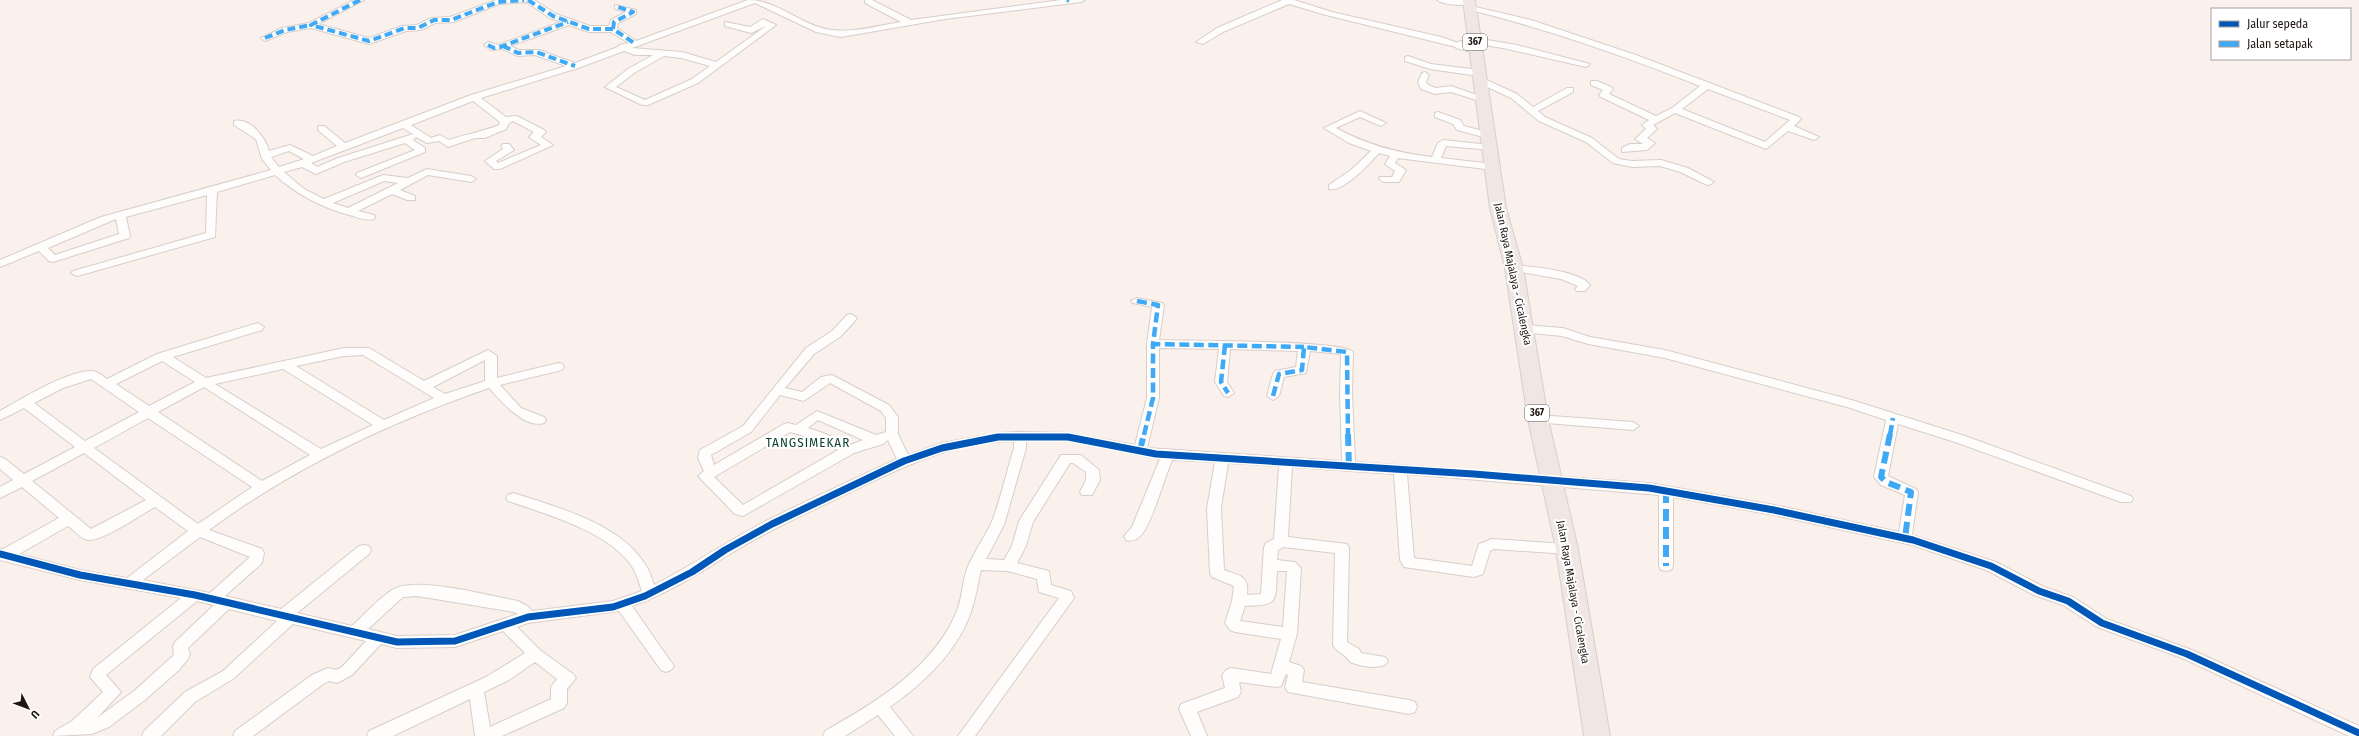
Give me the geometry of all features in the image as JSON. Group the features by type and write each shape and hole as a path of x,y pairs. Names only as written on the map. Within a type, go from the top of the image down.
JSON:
{"main road":[{"name":"Jalan Raya Majalaya - Cicalengka","path":"1469,3 1498,208 1514,268 1525,329 1538,419 1567,549 1597,736"}],"street":[{"path":"265,38 285,30 311,25 360,0"},
{"path":"311,25 369,41 405,28 418,28 434,20 448,21 490,5 515,0 524,0"},
{"path":"528,0 553,16 592,30 613,29 634,43"},
{"path":"0,264 40,246 120,214 212,190 308,162 474,97 575,66 634,43 756,0 819,30 832,33 857,32 946,16 1081,0"},
{"path":"1441,0 1469,3 1528,22 1633,57 1796,118 1766,146 1675,110"},
{"path":"868,1 910,23"},
{"path":"1200,42 1220,30 1287,1 1333,16 1423,34 1460,45 1507,45 1561,60 1586,64"},
{"path":"613,29 614,22 634,12 618,7"},
{"path":"728,24 751,30 782,12"},
{"path":"488,45 495,48 503,46 568,22"},
{"path":"664,53 630,71 610,88 644,103 695,81 772,25 763,22"},
{"path":"503,46 518,53 536,52 575,66"},
{"path":"622,48 635,52 682,55 717,65"},
{"path":"1408,59 1514,96 1542,119 1589,140 1616,161 1632,164 1661,163 1680,169 1709,182"},
{"path":"1425,75 1422,82 1424,87 1435,91 1481,85"},
{"path":"1594,83 1608,89 1604,95 1657,120"},
{"path":"1624,150 1630,147 1644,148 1650,143 1640,138 1652,129 1647,125 1675,110 1707,85"},
{"path":"1532,111 1570,90"},
{"path":"474,97 505,121"},
{"path":"1381,123 1360,114 1328,128 1352,141 1395,155 1493,167"},
{"path":"1438,115 1457,122 1460,128 1488,141"},
{"path":"505,121 514,118 541,132 534,137 548,145 497,167 490,161 509,150 506,146"},
{"path":"405,125 430,141 440,138 448,144 474,135 482,136 503,127 505,121"},
{"path":"238,123 257,135 266,155 283,179 324,203 347,213 370,217"},
{"path":"321,128 344,147"},
{"path":"1787,128 1814,137"},
{"path":"266,155 290,148 295,152 302,153 316,171 349,158 421,134"},
{"path":"361,175 422,150 406,140"},
{"path":"1436,159 1443,143 1488,141"},
{"path":"1333,187 1355,172 1377,150"},
{"path":"1384,179 1395,180 1401,170 1390,164 1395,155"},
{"path":"347,213 427,172 471,179"},
{"path":"324,203 383,178 408,181"},
{"path":"77,273 211,235 212,190"},
{"path":"390,190 411,198"},
{"path":"40,246 53,259 125,236 120,214"},
{"path":"1514,268 1568,277 1582,282 1584,285 1581,289"},
{"path":"1137,301 1158,305 1153,344 1153,398 1140,450"},
{"path":"712,472 704,458 705,453 747,428 810,351 836,334 851,318"},
{"path":"106,384 162,357 209,343 231,334 258,327"},
{"path":"1525,329 1563,332 1588,340 1665,354 1893,418 1960,439 2126,499"},
{"path":"1153,344 1304,347 1342,350 1347,352 1346,393 1349,467"},
{"path":"1225,346 1221,382 1228,393"},
{"path":"1273,396 1279,374 1302,370 1304,347"},
{"path":"0,493 204,382 284,364 344,352 364,351 444,399"},
{"path":"423,387 488,354 491,356 491,383 518,411 540,420"},
{"path":"166,358 320,455"},
{"path":"284,364 383,425"},
{"path":"130,583 197,531 263,488 320,455 383,425 444,399 491,383 558,366"},
{"path":"0,416 24,402 86,376 94,376 263,488"},
{"path":"777,390 804,397 824,380 832,379 885,408 892,418 892,434 904,461"},
{"path":"24,402 197,531 255,551 258,554 257,559 180,646 182,654 180,659 156,681 97,726 90,728 78,726"},
{"path":"798,430 817,415 878,441"},
{"path":"1893,418 1881,477 1886,482 1910,492 1912,496 1905,538"},
{"path":"1538,419 1633,426"},
{"path":"849,450 798,430 786,428 706,476 740,510 743,511 849,450 878,441 892,434"},
{"path":"2,556 80,575 195,595 285,617 408,643 454,641 528,617 622,604 651,594 692,572 772,524 904,461 963,443 1020,436 1068,437 1168,454 1552,481 1666,491 1774,510 1905,538 1934,545 1991,566 2039,591 2068,601 2102,623 2187,654 2359,733"},
{"path":"831,736 865,717 910,681 937,654 955,632 963,614 969,582 976,564 997,525 1020,448 1020,436"},
{"path":"1076,458 1088,441"},
{"path":"1131,536 1138,530 1168,454"},
{"path":"1008,566 1019,546 1026,521 1065,459 1069,457 1076,458 1093,473 1093,480 1087,492"},
{"path":"1222,458 1214,508 1217,573 1240,583 1239,601 1234,625 1290,634"},
{"path":"0,462 86,534 95,535 156,500"},
{"path":"1282,542 1286,462"},
{"path":"1400,470 1403,526 1407,560 1409,563 1474,572 1478,570 1484,548 1492,544 1567,549"},
{"path":"1666,491 1666,566"},
{"path":"513,498 585,524 617,544 636,562 651,594"},
{"path":"2,556 69,519"},
{"path":"1239,601 1265,600 1268,598 1271,546 1282,542 1342,548 1340,645 1354,653 1355,658 1380,661"},
{"path":"150,736 190,697 228,675 285,617 364,550"},
{"path":"966,736 1067,598 1066,595 1044,588 1044,575 1008,566 976,564"},
{"path":"1199,736 1198,730 1187,711 1189,707 1233,692 1231,674 1274,681 1277,679 1290,634 1294,568 1290,566 1269,565"},
{"path":"355,632 398,593 417,590 518,607 524,611 528,617"},
{"path":"61,736 78,726 113,691 98,677 98,673 195,595"},
{"path":"622,604 666,666"},
{"path":"486,736 559,703 559,687 568,678 534,654 505,624"},
{"path":"241,736 317,680 328,674 337,677 347,672 379,637"},
{"path":"375,736 400,726 476,689 523,664 534,654"},
{"path":"1281,667 1296,670 1293,687 1410,706"},
{"path":"476,689 483,736"},
{"path":"879,706 905,736"}],"marked path":[{"path":"360,0 311,25 369,41 405,28 418,28 434,20 451,20 498,2 524,0"},
{"path":"528,0 553,16 589,29 613,29 634,43"},
{"path":"613,29 614,22 633,12 618,7"},
{"path":"488,45 494,48 500,47 568,22"},
{"path":"265,38 285,30 311,25"},
{"path":"503,46 518,53 536,52 575,66"},
{"path":"1137,301 1158,305 1153,344 1304,347"},
{"path":"1140,450 1153,398 1153,344"},
{"path":"1225,345 1221,382 1228,393"},
{"path":"1273,396 1279,374 1302,370 1304,347 1342,350 1347,352 1346,393 1349,467"},
{"path":"1893,418 1881,477 1886,482 1911,492 1912,496 1905,538"},
{"path":"1666,491 1666,566"}],"cycle path":[{"path":"0,554 80,575 195,595 397,642 455,641 528,617 613,607 645,596 692,572 725,550 772,524 904,461 942,448 998,437 1068,437 1156,454 1474,474 1649,488 1774,510 1913,540 1991,566 2039,591 2068,601 2102,623 2187,654 2359,733"}],"district":[{"name":"TANGSIMEKAR","path":"808,442"}]}
